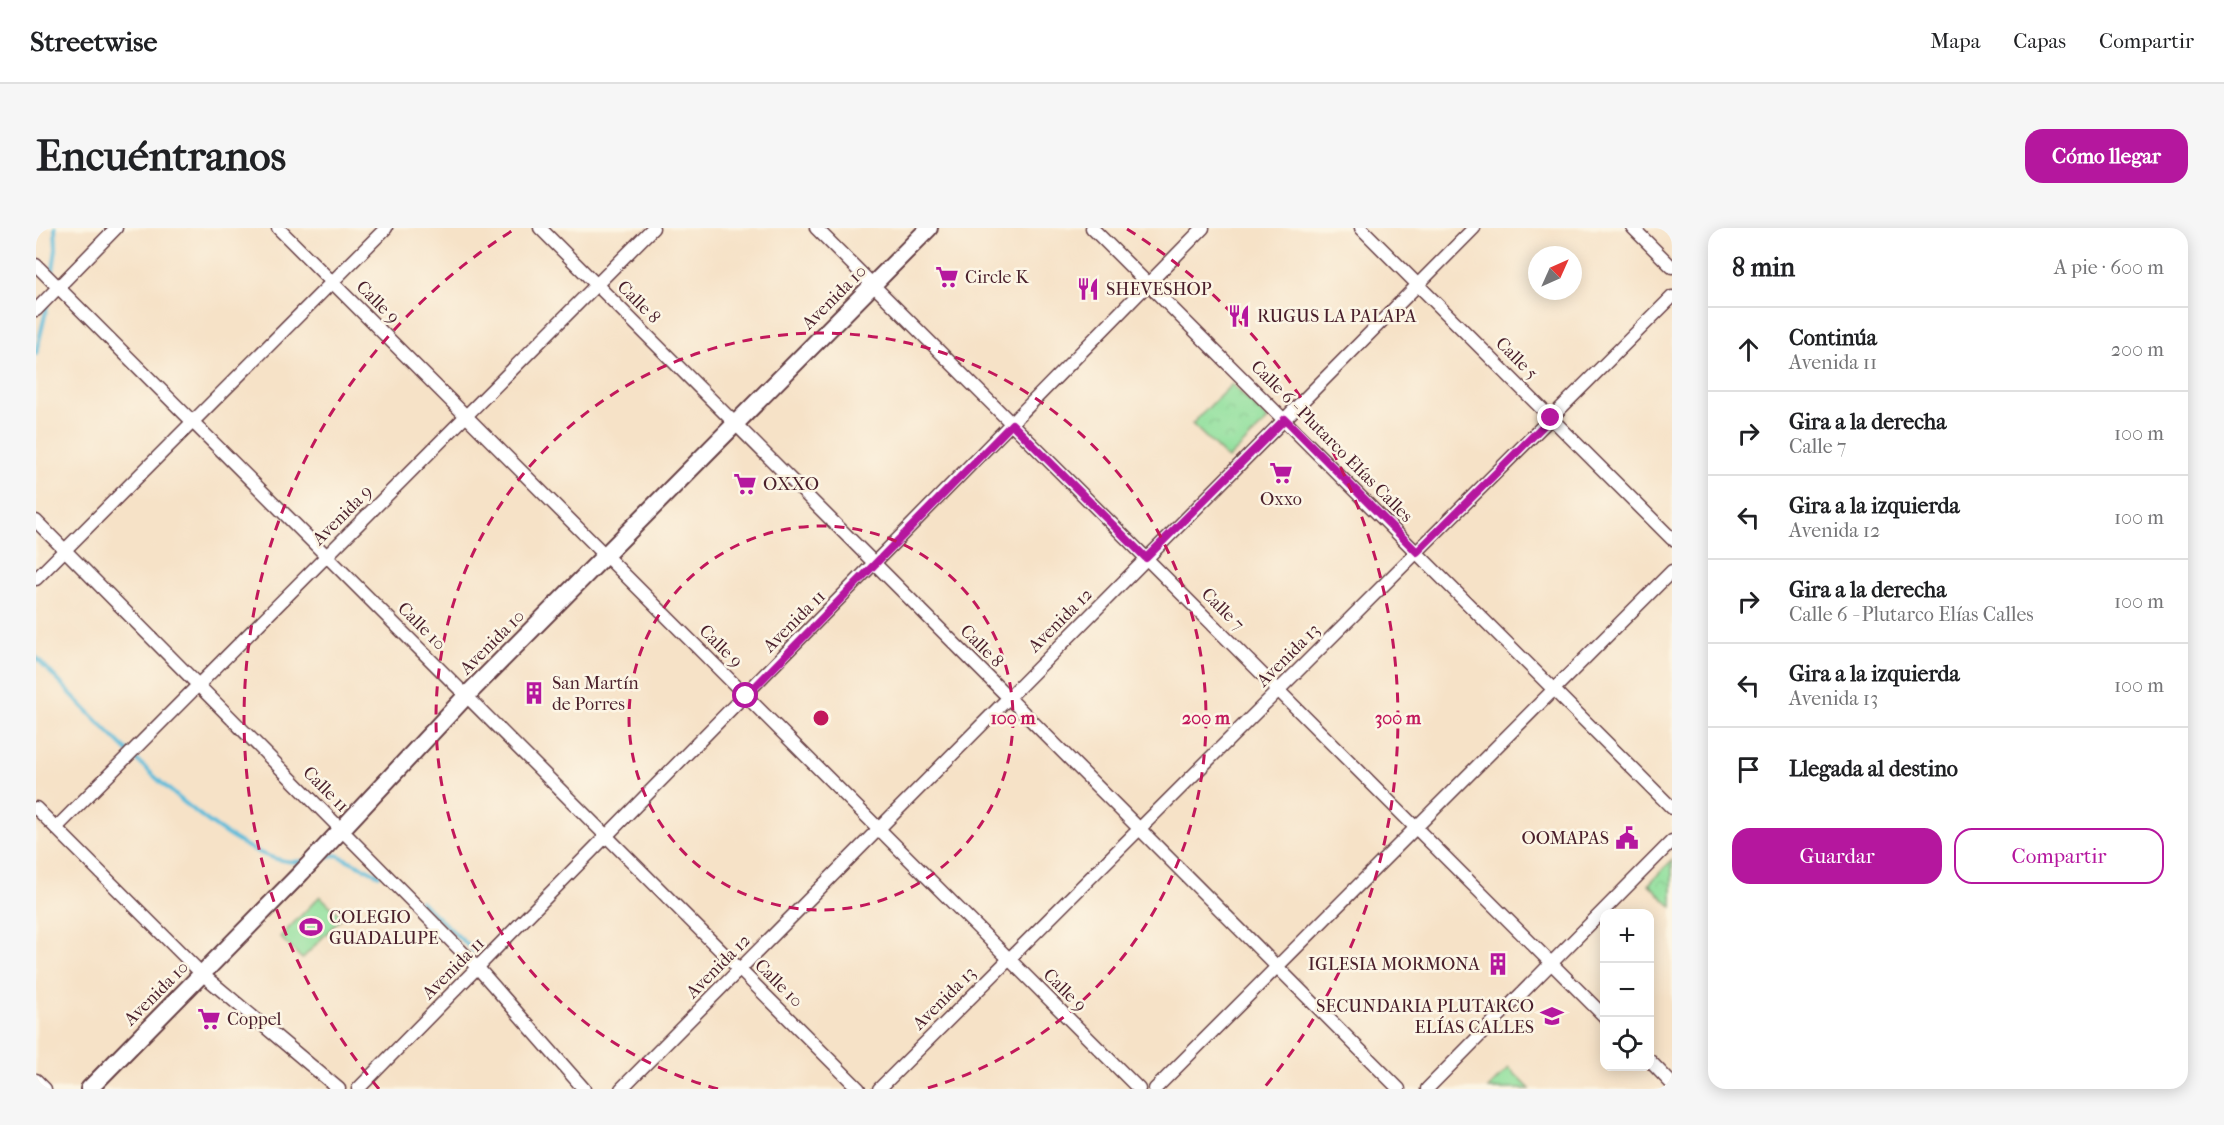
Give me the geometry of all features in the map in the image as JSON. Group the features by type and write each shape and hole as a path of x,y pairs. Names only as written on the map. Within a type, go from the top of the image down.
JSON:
{"main road":[{"name":"Avenida 10","path":"89,1089 301,873 466,696 929,228"}],"street":[{"path":"36,310 116,228"},
{"name":"Calle 9","path":"278,228 1139,1089"},
{"path":"36,579 386,228"},
{"name":"Calle 8","path":"540,228 1399,1089"},
{"name":"Avenida 9","path":"56,828 653,228"},
{"name":"Calle 7","path":"816,228 1600,1011"},
{"name":"Calle 6 - Plutarco Elías Calles","path":"1092,228 1672,808"},
{"name":"Avenida 11","path":"358,1089 1203,228"},
{"name":"Calle 5","path":"1361,228 1672,539"},
{"name":"Avenida 12","path":"621,1089 1474,228"},
{"path":"1633,228 1672,267"},
{"name":"Calle 10","path":"36,266 860,1089"},
{"name":"Avenida 13","path":"879,1089 1672,297"},
{"name":"Calle 11","path":"36,521 478,968 585,1089"},
{"path":"1155,1089 1672,571"},
{"path":"36,808 202,974 339,1089"},
{"path":"1427,1089 1672,841"},
{"path":"1654,1065 1672,1084"},
{"path":"36,1080 45,1089"}],"green space":[{"path":"1232,384 1268,420 1228,459 1192,424"},
{"path":"1672,860 1672,907 1649,884"},
{"name":"COLEGIO GUADALUPE","path":"320,896 342,917 302,959 280,937"},
{"path":"1509,1068 1530,1089 1488,1089"}],"waterway":[{"path":"52,277 56,249 55,228"},
{"path":"36,354 48,302"},
{"path":"36,657 124,747 201,816 239,842 273,858 303,861"},
{"path":"325,857 337,855 379,875"},
{"path":"420,901 475,952"}],"place":[{"name":"Circle K","path":"947,277"},
{"name":"SHEVESHOP","path":"1088,289"},
{"name":"RUGUS LA PALAPA","path":"1239,316"},
{"name":"Oxxo","path":"1281,473"},
{"name":"OXXO","path":"745,484"},
{"name":"San Martín de Porres","path":"534,693"},
{"name":"OOMAPAS","path":"1627,838"},
{"name":"COLEGIO GUADALUPE","path":"311,927"},
{"name":"IGLESIA MORMONA","path":"1498,964"},
{"name":"SECUNDARIA PLUTARCO ELÍAS CALLES","path":"1552,1016"},
{"name":"Coppel","path":"209,1019"}],"route":[{"path":"746,696 1012,424 1146,558 1285,419 1417,552 1551,418"}]}
